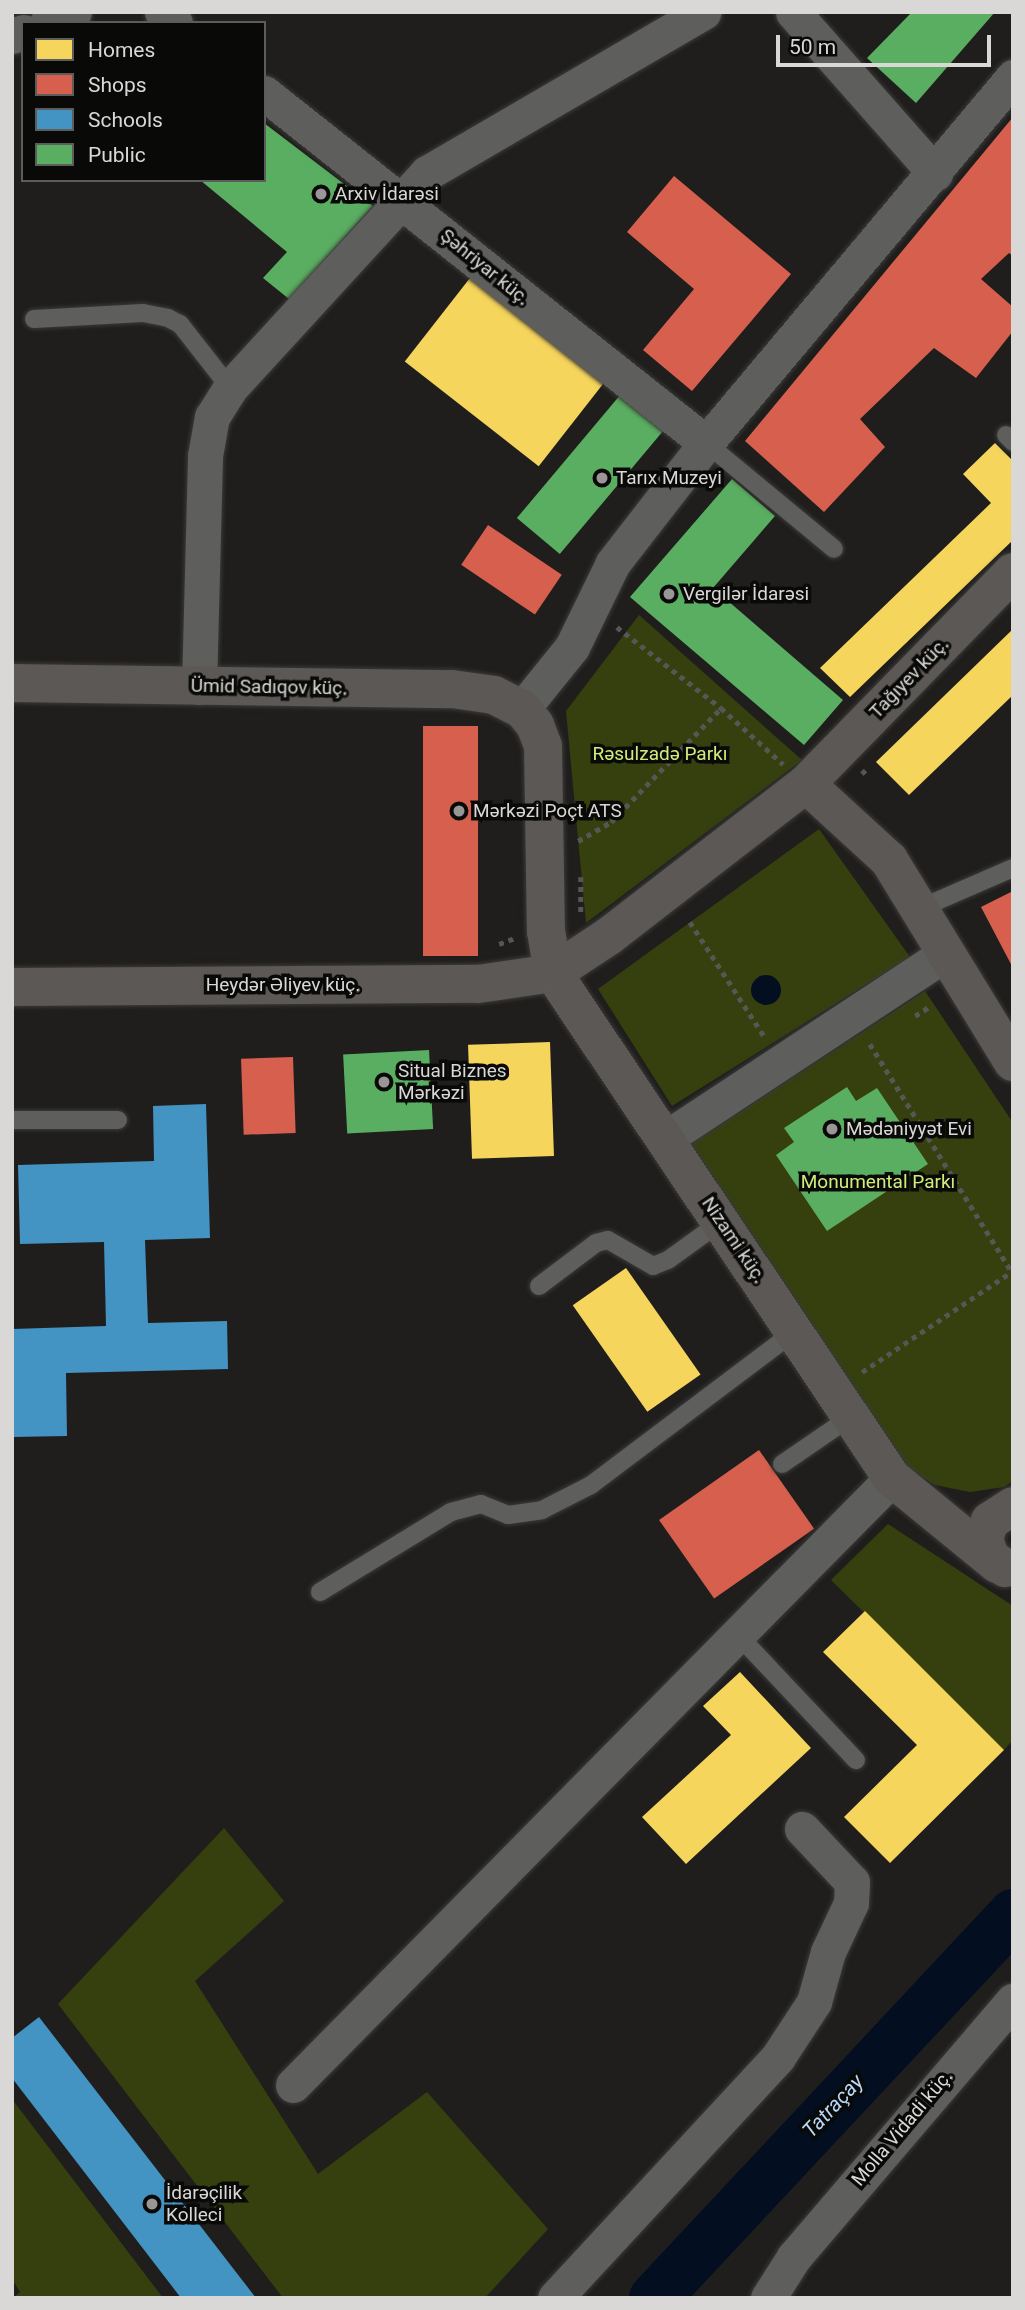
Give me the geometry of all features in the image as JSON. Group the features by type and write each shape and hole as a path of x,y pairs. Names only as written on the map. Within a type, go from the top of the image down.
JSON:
{"main road":[{"name":"Tağıyev küç.","path":"553,973 620,928 806,785 1013,572"},
{"name":"Ümid Sadıqov küç.","path":"12,683 452,689 494,695 522,709"},
{"path":"522,709 536,725 543,746 546,930 553,973"},
{"path":"806,785 867,837 921,908 1013,1062"},
{"name":"Heydər Əliyev küç.","path":"12,987 478,984 553,973"},
{"name":"Nizami küç.","path":"553,973 795,1331 850,1398 906,1490 1007,1568"},
{"path":"906,1490 955,1510 1008,1508"},
{"path":"1007,1568 984,1539 989,1521 1008,1508"}],"street":[{"path":"52,21 74,12"},
{"path":"200,687 205,456 212,417 230,388 399,199 467,147 704,12"},
{"path":"793,12 935,173"},
{"path":"522,709 555,673 613,564 706,443 1013,77"},
{"name":"Şəhriyar küç.","path":"266,95 706,443"},
{"path":"667,1138 947,953"},
{"path":"293,2085 738,1635 906,1490"},
{"path":"555,2298 778,2057 814,2002 832,1942 851,1903 852,1882 802,1829"},
{"name":"Molla Vidadi küç.","path":"768,2298 794,2257 1013,2001"}],"lane":[{"path":"34,319 143,313 168,318 180,324 230,388"},
{"path":"706,443 834,549"},
{"path":"921,908 1013,867"},
{"path":"12,1120 118,1120"},
{"path":"539,1286 596,1243 608,1240 653,1266 668,1260 722,1221"},
{"path":"320,1592 451,1512 481,1504 508,1515 542,1510 591,1485 795,1331"},
{"path":"782,1464 850,1398"},
{"path":"738,1635 856,1760"}],"path":[{"path":"589,610 639,641 721,708 806,785"},
{"path":"579,852 578,840 611,822 721,708"},
{"path":"580,864 584,911"},
{"path":"691,922 769,1045"},
{"path":"850,1398 1012,1272 870,1044"}],"green space":[{"name":"Rəsulzadə Parkı","path":"639,615 802,760 586,923 566,711"},
{"path":"819,829 910,957 672,1106 598,989"},
{"name":"Monumental Parkı","path":"925,991 1013,1123 1013,1481 1004,1487 970,1492 935,1485 909,1469 691,1144"},
{"path":"888,1524 1013,1606 1013,1740 1004,1750 831,1580"},
{"path":"224,1828 284,1901 195,1981 318,2174 427,2092 548,2229 485,2298 283,2298 58,2004"},
{"path":"12,2099 163,2298 13,2298 20,2292 12,2279"}],"water":[{"path":"766,975 777,979 781,990 777,1001 766,1005 755,1001 751,990 755,979"}],"building: Homes":[{"path":"470,278 604,383 539,466 405,362"},
{"path":"995,443 1013,461 1013,540 850,697 820,668 991,503 963,474"},
{"path":"1013,629 1013,695 909,795 876,762"},
{"path":"550,1042 554,1156 472,1159 468,1045"},
{"path":"626,1268 701,1374 647,1412 573,1305"},
{"path":"865,1611 1004,1750 890,1863 844,1817 917,1745 823,1652"},
{"path":"740,1672 811,1748 686,1864 642,1817 731,1735 703,1706"}],"building: Shops":[{"path":"1013,117 1013,256 1009,253 981,279 1013,307 1013,331 976,378 934,348 860,419 885,447 824,512 745,441"},
{"path":"674,176 791,274 692,391 643,350 694,289 627,232"},
{"path":"488,525 562,575 535,615 461,565"},
{"path":"423,726 478,726 478,956 423,956"},
{"path":"1013,891 1013,968 981,907"},
{"path":"293,1057 296,1133 244,1135 241,1059"},
{"path":"759,1450 814,1529 714,1599 659,1520"}],"building: Schools":[{"path":"206,1104 210,1238 145,1240 148,1323 227,1321 228,1369 66,1373 67,1436 13,1437 12,1329 106,1326 104,1242 20,1244 18,1165 154,1161 153,1106"},
{"path":"39,2017 256,2298 181,2298 12,2078 12,2038"}],"building: Public":[{"path":"912,12 995,12 916,103 867,58"},
{"path":"266,125 373,206 289,299 263,278 287,252 202,182 266,182"},
{"path":"621,394 664,430 560,554 517,518"},
{"path":"732,479 775,516 713,588 843,700 804,745 630,597"},
{"path":"429,1050 433,1129 347,1133 343,1055"},
{"path":"847,1087 856,1101 877,1088 928,1164 827,1231 776,1155 794,1142 784,1128"}],"waterway":[{"name":"Tatraçay","path":"654,2298 1013,1914"}],"place":[{"name":"Arxiv İdarəsi","path":"321,194"},
{"name":"Tarıx Muzeyi","path":"602,478"},
{"name":"Vergilər İdarəsi","path":"669,594"},
{"name":"Mərkəzi Poçt ATS","path":"459,811"},
{"name":"Situal Biznes Mərkəzi","path":"384,1082"},
{"name":"Mədəniyyət Evi","path":"832,1129"},
{"name":"İdarəçilik Kolleci","path":"152,2204"}]}
